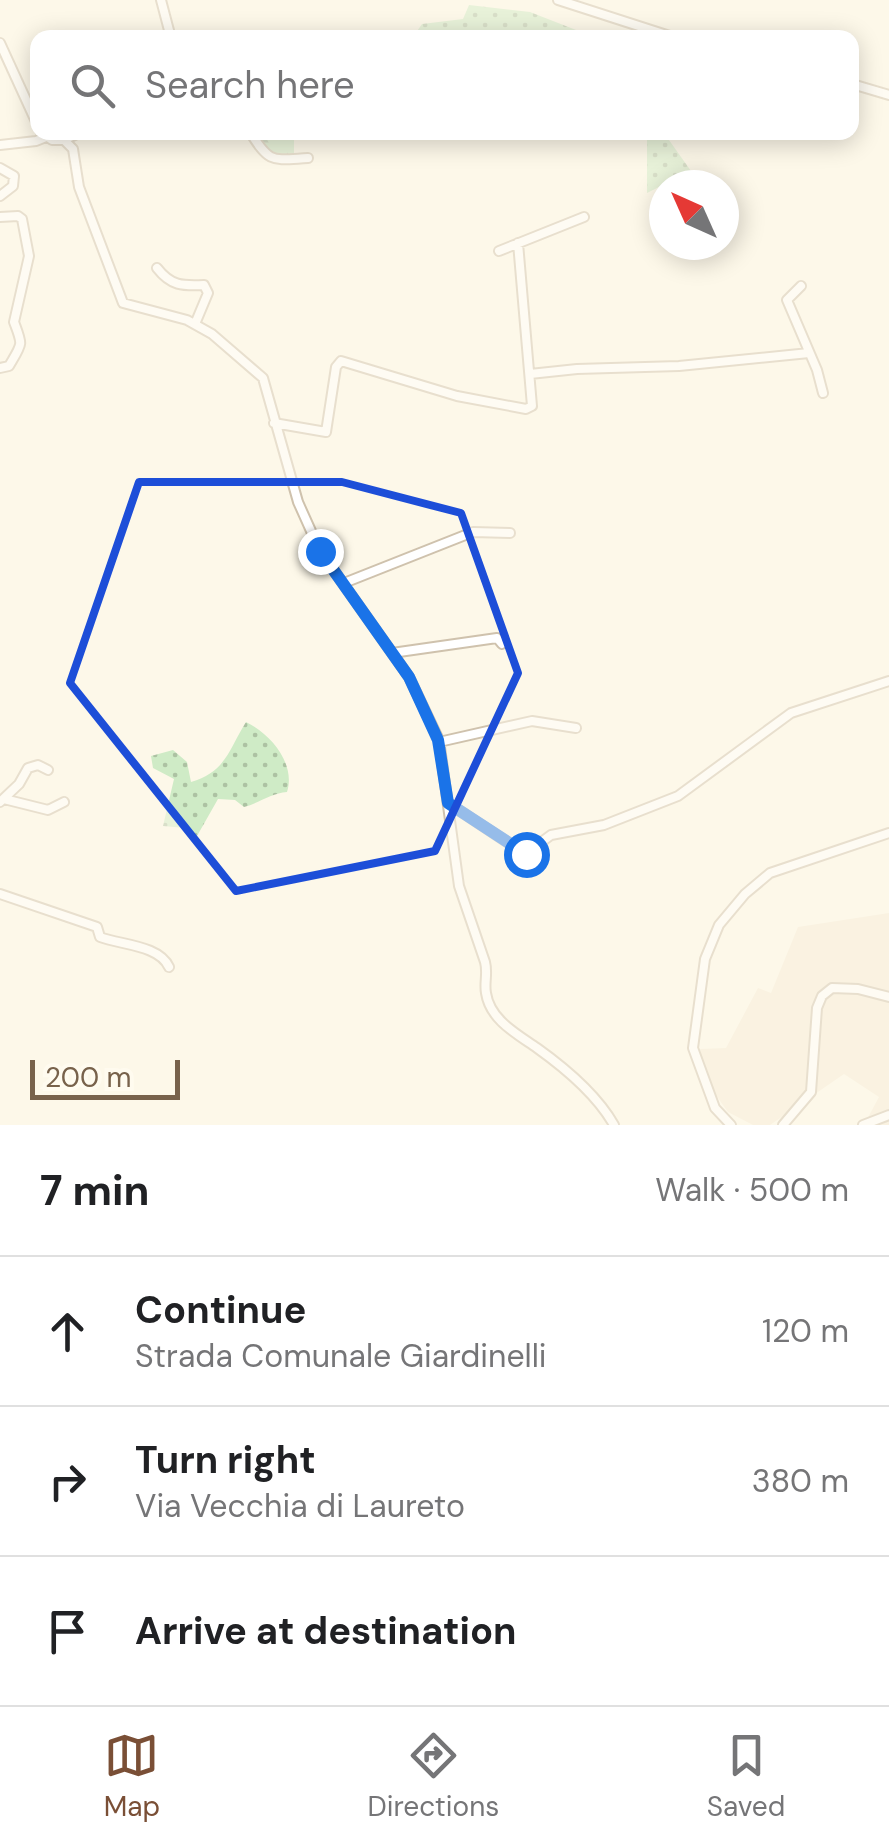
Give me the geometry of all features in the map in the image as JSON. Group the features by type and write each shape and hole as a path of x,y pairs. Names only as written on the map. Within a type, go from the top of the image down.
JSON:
{"street":[{"path":"161,0 168,30"},
{"path":"558,0 646,30"},
{"path":"0,44 30,108"},
{"path":"859,86 889,94"},
{"path":"0,145 37,140"},
{"path":"64,140 73,149 78,187 123,303 195,324 263,378 310,531 409,677 439,742 459,886 488,975 485,992 505,1028 570,1076 602,1107 614,1125"},
{"path":"255,140 265,156 273,160 308,158"},
{"path":"0,168 14,176 13,186 0,196"},
{"path":"0,217 22,219 29,256 14,322 23,336 22,343 8,366 0,368"},
{"path":"499,252 584,217"},
{"path":"274,423 326,432 336,367 341,362 456,396 526,409 532,402 518,244"},
{"path":"157,268 166,280 178,286 204,285 208,293 195,324"},
{"path":"801,286 788,300 823,394"},
{"path":"530,374 679,366 809,353"},
{"path":"344,584 473,532 510,533"},
{"path":"392,654 490,638 497,638 502,644"},
{"path":"448,803 526,854 551,835 604,825 678,796 791,712 889,681"},
{"path":"439,742 532,721 576,728"},
{"path":"48,770 28,768 2,801 48,810 64,802"},
{"path":"731,1125 715,1108 693,1048 705,959 719,925 770,872 889,833"},
{"path":"0,894 97,927 100,937 154,952 163,956 169,967"},
{"path":"783,1125 811,1092 817,1008 822,996 832,988 858,989 889,998"},
{"path":"864,1125 889,1115"}],"highlighted area":[{"path":"139,482 342,482 461,513 518,673 435,851 236,891 70,683"}],"shaded area":[{"path":"889,913 889,1125 864,1125 879,1097 844,1074 770,1125 753,1125 728,1112 705,1080 700,1049 726,1048 758,988 771,993 798,927"}],"green space":[{"path":"469,5 530,12 576,30 418,30 422,24 463,19"},
{"path":"258,140 294,140 294,157 268,155"},
{"path":"647,140 669,140 690,170 649,170 649,192"},
{"path":"246,722 272,742 285,761 287,792 244,807 235,800 218,799 197,836 185,828 163,826 174,779 153,768 151,756 173,750 187,762 191,782 203,778 219,766"}],"route":[{"path":"320,551 409,677 438,740 448,803 526,854"}]}
